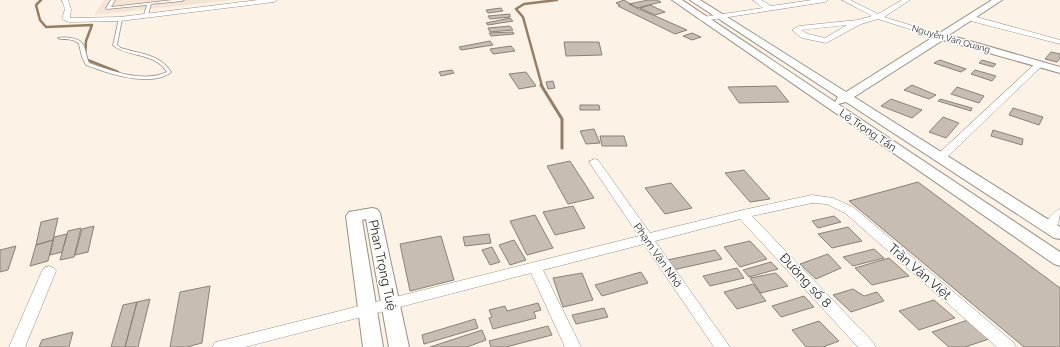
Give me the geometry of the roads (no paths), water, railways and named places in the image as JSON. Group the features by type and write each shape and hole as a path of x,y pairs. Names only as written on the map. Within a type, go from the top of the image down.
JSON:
{"street":[{"path":"65,0 68,9 66,19 69,20 120,19 274,0"},
{"name":"Lê Trọng Tấn","path":"676,0 1060,260"},
{"name":"Lê Trọng Tấn","path":"694,0 1060,234"},
{"path":"756,0 770,9"},
{"path":"703,19 770,9 804,1 825,0"},
{"name":"Nguyễn Văn Quang","path":"845,0 878,17 1060,70"},
{"path":"858,22 826,41 805,36 796,30 799,28 858,22 878,17 908,0"},
{"path":"832,106 847,98 998,0"},
{"path":"970,18 1060,42"},
{"path":"941,157 1040,64"},
{"name":"Phạm Văn Nhờ","path":"594,162 722,347"},
{"name":"Trần Văn Việt","path":"743,214 812,199 829,201 849,210 1008,347"},
{"name":"Phan Trọng Tuệ","path":"373,347 354,216 372,213 399,347"},
{"path":"1049,227 1060,213"},
{"path":"220,347 743,214"},
{"name":"Đường số 8","path":"743,214 868,347"},
{"path":"535,266 573,347"},
{"path":"17,347 49,272"}],"lane":[{"path":"113,0 108,8 182,0"},
{"path":"146,15 149,4 156,0"},
{"path":"60,38 72,38 79,41 84,48 84,58 87,64 99,68 138,77 161,76 169,72 168,68 157,60 120,49 115,45 120,19"}],"waterway":[{"path":"41,0 36,5 40,20 46,27 92,25 86,41 85,59 118,72"},
{"path":"542,86 523,17 516,9 524,4 557,0"},
{"path":"541,85 562,119 562,148"}]}
